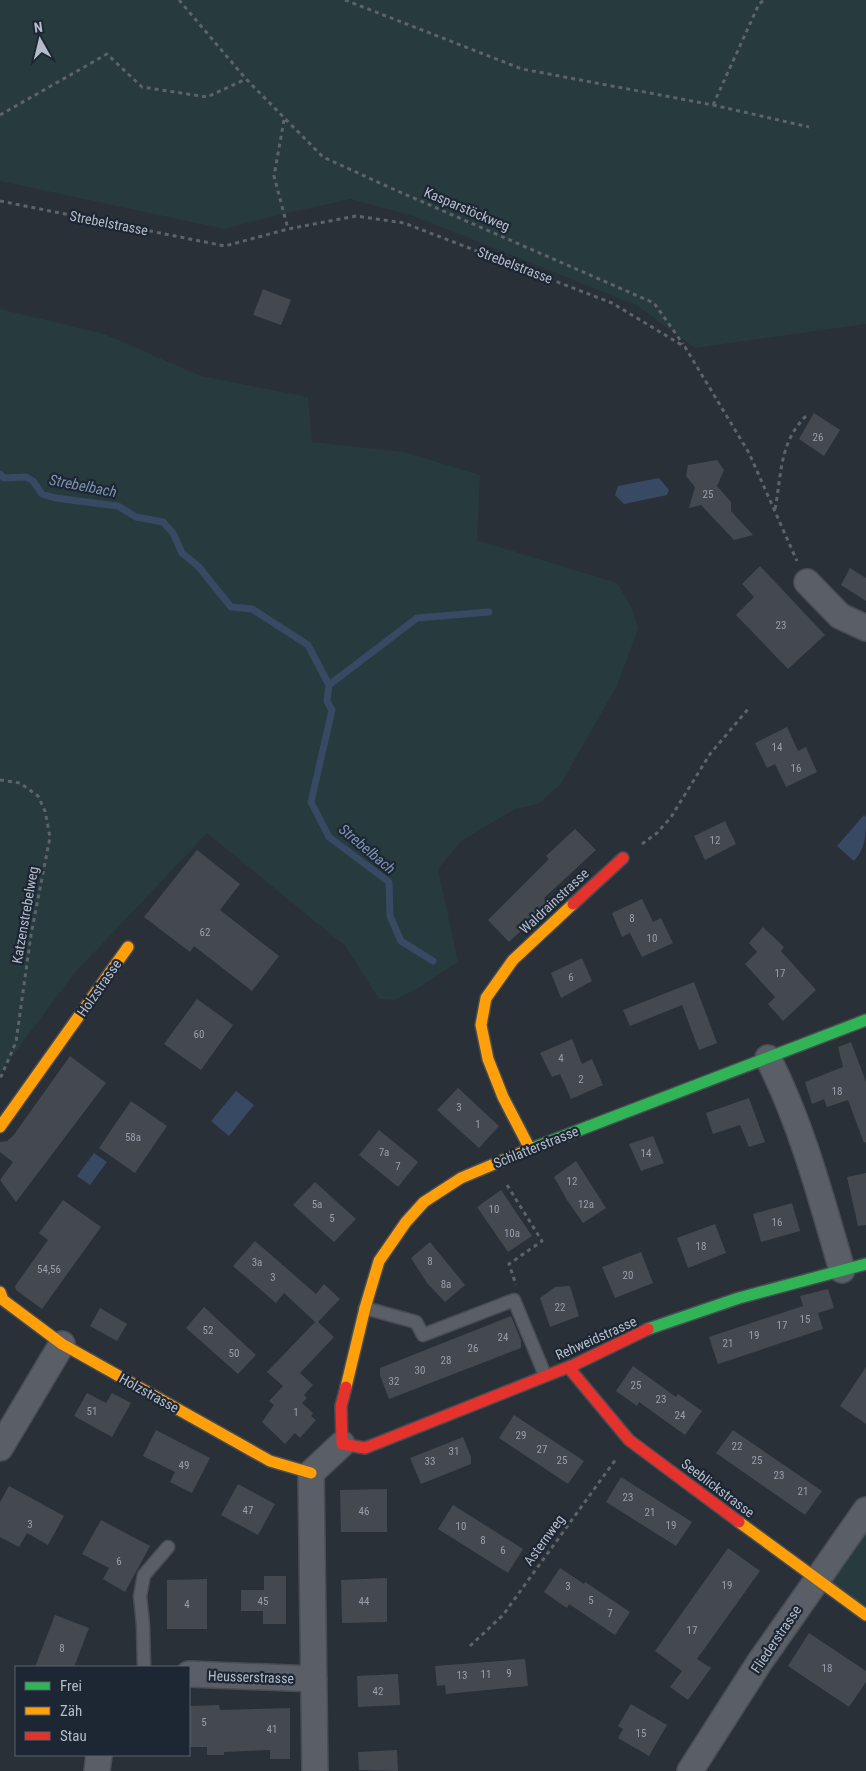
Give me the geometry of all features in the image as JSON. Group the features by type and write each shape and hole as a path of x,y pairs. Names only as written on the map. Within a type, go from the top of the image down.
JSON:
{"street":[{"path":"806,582 840,616 866,628"},
{"name":"Waldrainstrasse","path":"530,1149 503,1097 488,1058 481,1025 486,998 513,960 623,858"},
{"name":"Holzstrasse","path":"0,1127 128,947"},
{"name":"Schlatterstrasse","path":"342,1444 341,1406 365,1308 379,1261 406,1222 424,1202 461,1178 530,1149 866,1020"},
{"path":"768,1058 779,1079 811,1162 842,1270"},
{"name":"Rehweidstrasse","path":"342,1444 365,1448 546,1375 569,1368 663,1323 763,1291 866,1264"},
{"name":"Holzstrasse","path":"0,1292 3,1300 62,1344 270,1461 311,1473"},
{"path":"0,1448 62,1344"},
{"name":"Seeblickstrasse","path":"569,1368 629,1440 866,1614"},
{"path":"315,1771 311,1473 342,1444"},
{"name":"Fliederstrasse","path":"690,1771 759,1663 866,1510"},
{"name":"Heusserstrasse","path":"190,1674 314,1679"},
{"path":"97,1771 99,1756"}],"lane":[{"path":"365,1308 416,1322 423,1334 514,1300 546,1375"},
{"path":"144,1666 140,1596 144,1575 168,1547"}],"path":[{"name":"Kasparstöckweg","path":"179,0 246,79 323,157 654,303 685,347"},
{"path":"345,0 522,69 713,105 809,127"},
{"path":"713,105 759,4 764,0"},
{"path":"0,115 107,54 142,88 207,97 246,79"},
{"path":"284,119 274,176 288,229"},
{"name":"Strebelstrasse","path":"0,201 225,246 288,229 356,216 404,223 612,303 685,347 749,453 806,582"},
{"path":"774,510 783,455 788,440 798,424 807,415"},
{"path":"623,858 657,833 671,817 710,754 749,708"},
{"name":"Katzenstrebelweg","path":"0,780 20,782 38,796 45,811 50,837 31,935 16,1042 0,1079"},
{"path":"504,1180 542,1241 509,1264 518,1291 514,1300"},
{"name":"Asternweg","path":"470,1646 503,1615 629,1440"}],"green space":[{"path":"0,0 866,0 866,324 695,348 636,305 416,217 351,199 224,229 0,181"},
{"path":"0,309 104,334 201,376 308,397 312,442 404,452 480,475 477,540 617,583 632,608 638,629 617,686 560,785 538,804 515,809 461,841 438,869 458,962 420,987 394,1000 379,999 345,946 207,833 72,976 0,1073"},
{"path":"866,1510 866,1615 817,1579"}],"water":[{"path":"659,478 669,490 667,495 624,504 615,495 618,486"},
{"path":"864,815 866,817 866,829 864,840 861,851 854,861 837,846"},
{"path":"236,1091 254,1105 229,1136 211,1121"},
{"path":"94,1153 107,1162 90,1185 77,1176"}],"building":[{"path":"263,289 291,300 281,325 253,315"},
{"path":"814,413 840,430 824,456 799,439"},
{"path":"717,460 724,470 717,486 731,502 731,511 753,535 734,540 701,505 689,508 695,487 686,476 688,465"},
{"path":"760,566 825,635 788,669 736,615 754,597 742,584"},
{"path":"850,568 866,578 866,601 841,585"},
{"path":"787,727 798,751 806,747 817,772 786,787 775,764 767,768 755,743"},
{"path":"725,821 736,844 705,860 694,836"},
{"path":"575,829 596,850 544,898 550,904 509,942 488,920 549,859 546,856"},
{"path":"197,850 240,884 220,910 279,956 252,991 194,946 190,952 144,917"},
{"path":"642,899 653,922 661,918 673,943 642,957 630,933 622,937 612,913"},
{"path":"763,927 784,947 781,951 816,990 783,1021 768,1004 775,997 745,964 757,952 749,943"},
{"path":"582,958 592,981 561,998 551,973"},
{"path":"694,982 717,1043 699,1050 682,1005 630,1026 623,1010"},
{"path":"197,999 233,1025 201,1070 164,1044"},
{"path":"572,1039 582,1064 592,1059 603,1085 571,1099 560,1074 552,1077 540,1053"},
{"path":"851,1042 866,1082 866,1142 864,1143 848,1100 827,1107 824,1099 812,1104 805,1082 843,1067 838,1047"},
{"path":"70,1056 106,1083 16,1202 0,1180 13,1162 0,1152 0,1142 7,1141 13,1136"},
{"path":"458,1088 499,1126 479,1148 437,1110"},
{"path":"749,1098 765,1142 749,1147 740,1125 713,1134 706,1113"},
{"path":"131,1101 167,1126 135,1173 99,1148"},
{"path":"379,1130 418,1162 398,1187 359,1155"},
{"path":"653,1136 664,1163 641,1171 629,1144"},
{"path":"576,1161 606,1208 583,1223 554,1177"},
{"path":"866,1173 866,1225 858,1226 847,1177"},
{"path":"315,1182 356,1219 334,1242 293,1205"},
{"path":"501,1190 532,1236 508,1252 477,1207"},
{"path":"63,1200 101,1227 42,1309 16,1290 15,1286 48,1240 39,1233"},
{"path":"792,1203 800,1231 761,1242 753,1214"},
{"path":"715,1224 726,1253 688,1268 677,1238"},
{"path":"255,1241 316,1294 324,1284 340,1299 318,1322 334,1337 300,1373 313,1385 304,1395 307,1398 302,1403 313,1413 311,1416 316,1420 300,1438 295,1433 285,1444 262,1422 274,1405 269,1401 283,1386 267,1372 315,1322 284,1293 276,1303 233,1266"},
{"path":"430,1242 465,1285 445,1302 427,1283 411,1258"},
{"path":"641,1252 653,1283 615,1298 602,1267"},
{"path":"570,1286 579,1316 550,1327 540,1298 555,1287"},
{"path":"828,1289 834,1308 818,1313 823,1329 718,1364 709,1337 803,1306 800,1296"},
{"path":"204,1307 256,1355 238,1374 186,1328"},
{"path":"100,1308 127,1324 117,1341 90,1326"},
{"path":"511,1316 521,1340 521,1348 389,1399 380,1375 380,1368"},
{"path":"633,1366 676,1397 678,1394 702,1411 685,1435 639,1402 637,1406 616,1391"},
{"path":"866,1367 866,1424 840,1406"},
{"path":"87,1393 106,1403 112,1393 131,1403 112,1437 74,1416"},
{"path":"514,1415 584,1461 568,1484 499,1438"},
{"path":"156,1430 210,1458 192,1493 170,1482 175,1472 143,1456"},
{"path":"733,1430 822,1491 805,1515 716,1453"},
{"path":"463,1437 471,1457 471,1464 421,1484 410,1458"},
{"path":"621,1477 692,1522 676,1546 606,1502"},
{"path":"238,1484 275,1504 258,1535 221,1515"},
{"path":"9,1486 64,1516 48,1545 27,1533 19,1547 0,1537 0,1502"},
{"path":"387,1489 387,1532 341,1532 340,1490"},
{"path":"453,1505 523,1549 508,1573 438,1529"},
{"path":"101,1520 150,1546 125,1592 103,1579 109,1568 82,1554"},
{"path":"728,1548 760,1571 697,1659 711,1668 688,1700 670,1687 682,1671 655,1651"},
{"path":"560,1568 630,1612 615,1635 569,1604 567,1608 544,1592"},
{"path":"264,1576 286,1576 286,1624 263,1624 263,1611 241,1611 241,1590 264,1590"},
{"path":"387,1578 387,1622 342,1623 341,1580"},
{"path":"207,1579 207,1629 167,1629 167,1580"},
{"path":"55,1615 89,1628 74,1666 35,1666"},
{"path":"809,1633 866,1671 866,1682 849,1707 788,1666"},
{"path":"525,1659 528,1686 446,1694 445,1685 437,1686 435,1666"},
{"path":"398,1674 400,1705 358,1707 357,1676"},
{"path":"631,1704 667,1725 649,1756 618,1738 623,1729 618,1726"},
{"path":"219,1705 220,1710 290,1708 290,1759 270,1759 270,1750 224,1752 224,1755 207,1755 207,1747 190,1747 190,1706"},
{"path":"397,1750 398,1771 359,1770 358,1752"}],"waterway":[{"name":"Strebelbach","path":"0,474 4,478 26,477 33,481 42,494 55,498 118,506 136,517 163,522 173,533 182,553 198,566 231,607 252,609 308,645 329,685 327,701 332,710 311,802 329,837 389,882 390,916 401,941 433,961"},
{"name":"Strebelbach","path":"329,685 417,618 489,612"}],"traffic: fast":[{"path":"530,1149 866,1020"},
{"path":"648,1329 739,1298 866,1264"}],"traffic: slow":[{"path":"530,1149 503,1097 488,1059 481,1025 486,998 513,960 573,904"},
{"path":"0,1127 128,947"},
{"path":"346,1387 365,1308 379,1261 406,1222 424,1202 461,1178 530,1149"},
{"path":"0,1292 3,1300 62,1344 270,1461 311,1473"},
{"path":"739,1522 866,1615"}],"traffic: jam":[{"path":"573,904 623,858"},
{"path":"346,1387 341,1406 342,1444 365,1448 576,1364 648,1329"},
{"path":"569,1368 629,1440 739,1522"}]}
